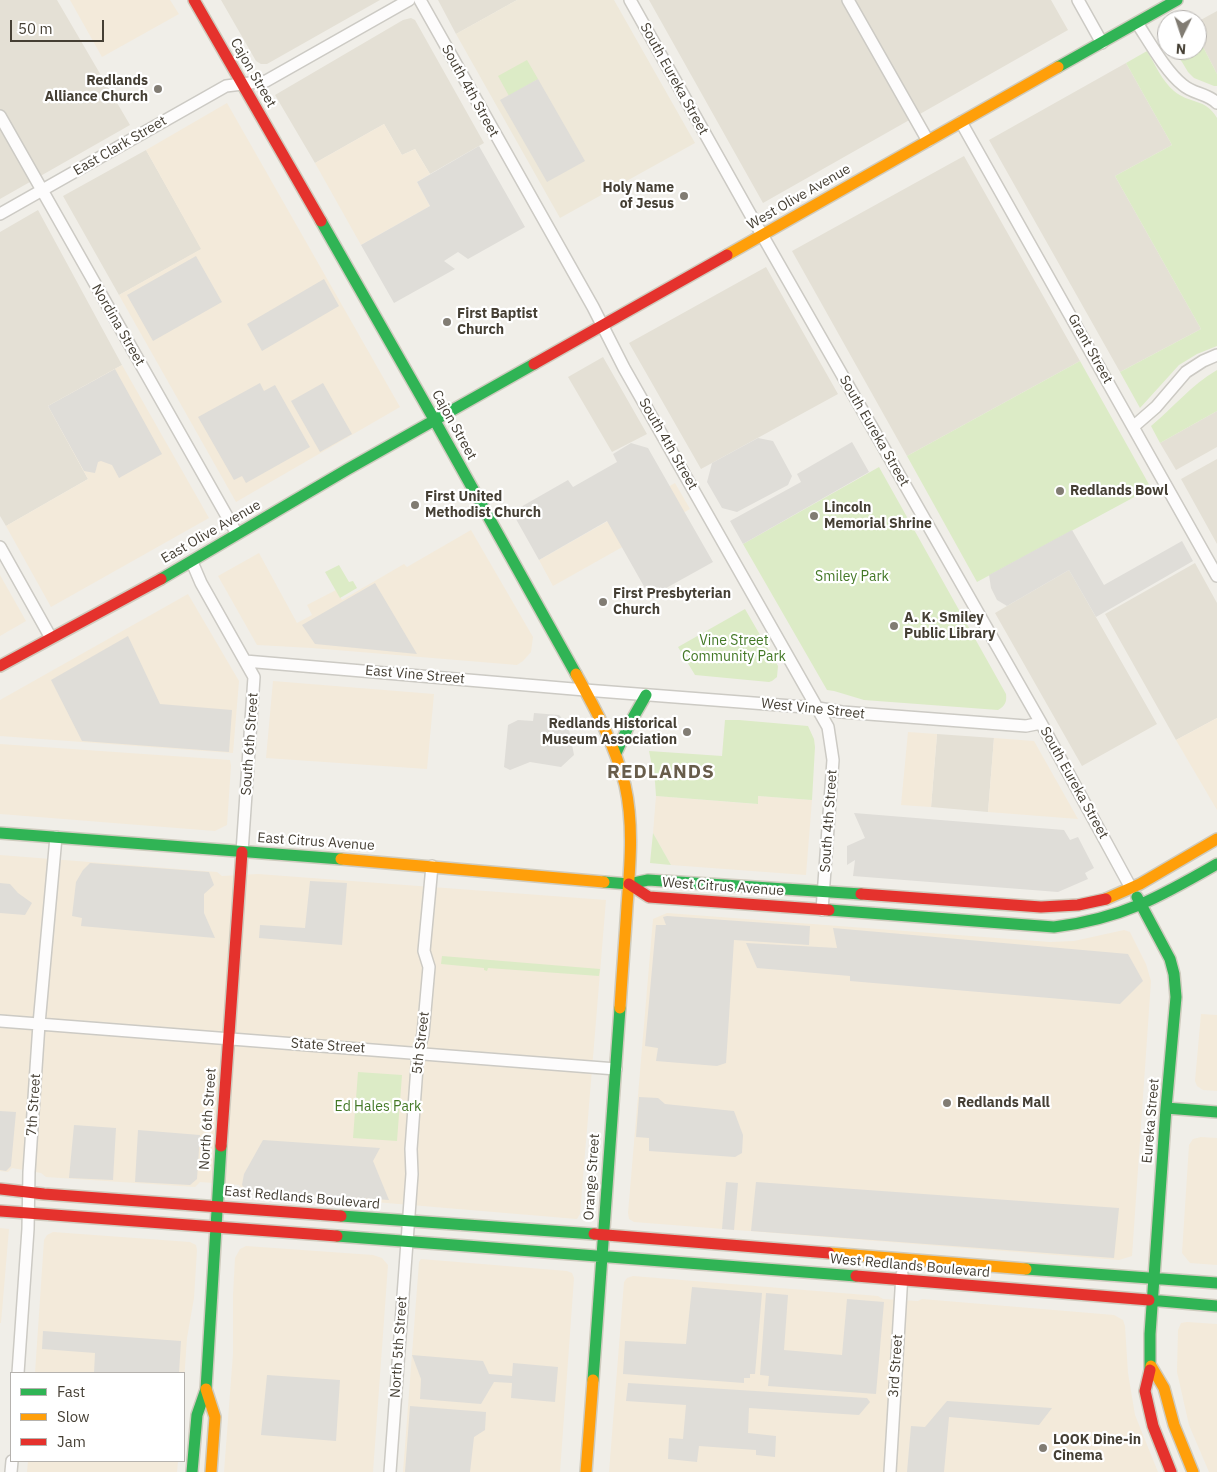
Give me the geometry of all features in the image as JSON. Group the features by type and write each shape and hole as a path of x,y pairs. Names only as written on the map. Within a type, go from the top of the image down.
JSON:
{"main road":[{"name":"Cajon Street","path":"194,0 435,420 605,727 616,753 627,799 631,829 629,884"},
{"name":"West Olive Avenue","path":"435,420 1178,0"},
{"name":"East Olive Avenue","path":"0,666 192,562 435,420"},
{"path":"616,753 646,695"},
{"name":"East Citrus Avenue","path":"0,833 432,866 629,884"},
{"name":"West Citrus Avenue","path":"629,884 648,880 823,890 1041,907 1067,907 1091,903 1132,888 1217,839"},
{"name":"North 6th Street","path":"192,1472 197,1415 206,1389 242,852"},
{"name":"West Citrus Avenue","path":"629,884 650,897 1054,927 1100,921 1142,906 1163,896 1217,864"},
{"name":"Orange Street","path":"586,1472 629,884"},
{"name":"Eureka Street","path":"1132,888 1165,946 1174,974 1176,1006 1166,1108 1152,1300 1150,1334 1152,1366 1145,1392 1153,1426 1171,1472"},
{"path":"1166,1108 1217,1112"},
{"name":"East Redlands Boulevard","path":"0,1189 603,1236"},
{"path":"0,1211 601,1256"},
{"name":"West Redlands Boulevard","path":"603,1236 743,1245 1217,1283"},
{"name":"West Redlands Boulevard","path":"601,1256 1217,1306"},
{"name":"Eureka Street","path":"1152,1366 1164,1388 1174,1425 1193,1472"},
{"name":"North 6th Street","path":"206,1389 215,1417 211,1472"}],"street":[{"name":"East Clark Street","path":"0,214 226,86 266,81 409,0"},
{"name":"South 4th Street","path":"420,0 602,325 624,368 828,727 833,760 822,910"},
{"name":"South Eureka Street","path":"630,0 1041,723 1132,888"},
{"path":"848,0 928,141"},
{"path":"1078,0 1102,42"},
{"path":"1137,23 1176,79 1185,87 1212,97 1217,102"},
{"name":"Nordina Street","path":"0,116 237,534"},
{"name":"Grant Street","path":"961,122 1217,576"},
{"path":"1132,427 1156,407 1186,372 1217,355"},
{"path":"0,547 51,638"},
{"name":"South 6th Street","path":"192,562 201,583 254,677 242,852"},
{"name":"East Vine Street","path":"245,661 585,690"},
{"name":"West Vine Street","path":"585,690 1026,726 1041,723"},
{"name":"7th Street","path":"18,1372 39,1024 56,837"},
{"name":"5th Street","path":"408,1221 418,1053 423,1034 429,967 424,951 432,866"},
{"name":"State Street","path":"0,1021 616,1069"},
{"name":"North 5th Street","path":"390,1472 408,1221"},
{"name":"3rd Street","path":"890,1472 903,1259"}],"shaded area":[{"path":"0,0 57,0 130,125 0,199"},
{"path":"70,0 170,0 179,14 102,57"},
{"path":"221,0 380,0 267,64 261,64 256,61"},
{"path":"438,0 517,0 456,34"},
{"path":"517,0 614,0 695,143 560,218 456,34"},
{"path":"649,0 1051,0 1068,30 763,203"},
{"path":"1217,11 1217,74 1207,54 1207,16"},
{"path":"411,18 415,20 484,143 430,174 415,149 402,155 384,124 315,163 275,95 403,20"},
{"path":"1126,63 1172,145 1115,176 1201,329 1120,372 989,140"},
{"path":"538,79 585,161 547,182 500,100"},
{"path":"227,103 400,407 236,502 119,295 201,249 146,150"},
{"path":"384,124 402,155 415,149 430,174 417,182 430,206 361,245 315,163"},
{"path":"479,146 525,227 468,259 458,252 444,261 455,269 394,303 361,245 430,206 417,182"},
{"path":"146,150 202,249 119,295 63,196"},
{"path":"964,156 1080,361 907,456 792,251"},
{"path":"38,210 122,365 48,406 88,479 6,526 0,516 0,232"},
{"path":"196,256 222,302 153,341 127,295"},
{"path":"766,267 838,394 701,469 629,343"},
{"path":"324,279 339,306 262,351 247,324"},
{"path":"603,357 647,434 612,452 568,377"},
{"path":"122,365 209,518 51,607 6,526 88,479 48,406"},
{"path":"115,369 162,454 119,478 112,465 101,461 98,462 95,473 84,471 48,406"},
{"path":"260,383 264,391 275,385 310,447 246,483 242,476 234,480 198,417"},
{"path":"323,383 352,434 320,452 291,401"},
{"path":"1217,411 1217,447 1176,470 1160,443"},
{"path":"758,438 773,441 792,476 788,485 737,512 722,508 707,482 712,463"},
{"path":"852,442 869,472 743,544 730,521 801,482 797,474"},
{"path":"631,443 648,448 713,562 650,597 607,521 539,560 512,512 568,480 573,487 617,462 613,454"},
{"path":"1217,459 1217,544 1181,479"},
{"path":"675,483 690,509 553,586 539,560"},
{"path":"471,530 533,637 531,652 517,665 257,645 218,576 259,553 297,623 312,615 307,605 336,590 342,600 404,564 407,567"},
{"path":"1072,530 1104,585 1182,541 1193,561 1096,617 1069,570 1007,606 997,600 991,588 989,575"},
{"path":"1195,563 1217,603 1217,718 1176,740 1105,614"},
{"path":"1069,570 1157,724 1082,766 995,613"},
{"path":"0,575 26,621 0,636"},
{"path":"375,583 417,654 315,644 302,625"},
{"path":"188,594 239,681 233,753 0,736 0,700"},
{"path":"128,636 160,704 232,710 229,752 82,741 51,680"},
{"path":"273,681 434,694 427,769 266,758"},
{"path":"534,713 559,715 568,724 574,755 561,767 530,762 510,770 504,767 508,725 518,720 533,721"},
{"path":"1217,718 1217,810 1176,740"},
{"path":"908,732 937,734 931,807 901,805"},
{"path":"937,734 994,738 988,812 931,807"},
{"path":"994,738 1034,741 1078,819 988,812"},
{"path":"0,744 230,760 227,825 215,831 0,814"},
{"path":"656,796 757,804 758,796 812,800 806,875 671,865 653,833"},
{"path":"854,813 1064,830 1070,840 1078,837 1094,868 1085,873 1088,879 1058,892 853,876 855,860 847,865 847,846 865,838"},
{"path":"0,855 217,872 222,876 258,874 606,900 580,1214 577,1219 244,1191 239,1185 200,1182 195,1187 46,1177 41,1173 12,1168 8,1172 0,1171"},
{"path":"90,863 209,872 214,885 204,894 204,913 215,938 81,926 82,918 72,916 76,882"},
{"path":"310,881 347,883 342,945 259,938 260,925 305,928"},
{"path":"0,883 10,884 18,893 32,903 25,915 0,913"},
{"name":"Redlands Mall","path":"667,913 1050,942 1074,941 1124,930 1130,932 1146,964 1151,981 1132,1256 1119,1260 634,1222 629,1219 653,919"},
{"path":"663,917 810,926 809,945 734,940 726,1063 717,1066 656,1061 658,1048 645,1046 656,925 666,925"},
{"path":"833,928 1128,954 1143,981 1120,1004 850,981 850,976 757,968 746,943 837,948"},
{"path":"1201,1014 1217,1015 1217,1091 1203,1090 1197,1086 1195,1081"},
{"path":"639,1097 658,1098 665,1104 734,1111 743,1135 742,1153 735,1157 649,1151 649,1138 636,1137"},
{"path":"0,1111 16,1112 11,1166 6,1171 0,1170"},
{"path":"74,1125 116,1128 113,1180 69,1178"},
{"path":"138,1130 200,1135 197,1179 190,1185 135,1182"},
{"path":"1201,1137 1217,1138 1217,1265 1190,1263 1182,1253 1189,1145 1193,1139"},
{"path":"263,1140 380,1148 373,1161 389,1200 246,1190 242,1185 244,1174"},
{"path":"726,1182 738,1183 734,1230 722,1229"},
{"path":"756,1182 1119,1208 1114,1258 751,1231"},
{"path":"0,1228 9,1229 1,1323 0,1323"},
{"path":"53,1232 190,1242 196,1245 194,1298 187,1338 185,1372 35,1372 44,1240 47,1235"},
{"path":"246,1246 373,1255 382,1258 388,1265 373,1472 224,1472 233,1354 235,1258 240,1249"},
{"path":"421,1259 567,1271 572,1273 574,1278 560,1472 403,1472 419,1262"},
{"path":"633,1276 878,1296 883,1299 918,1301 922,1299 1114,1315 1123,1320 1125,1326 1128,1373 1135,1415 1158,1472 609,1472 624,1282 627,1278"},
{"path":"692,1287 762,1293 755,1374 750,1374 750,1378 744,1378 744,1383 623,1374 625,1341 686,1344"},
{"path":"766,1293 788,1295 784,1350 842,1355 847,1299 884,1302 876,1394 768,1386 769,1376 760,1375"},
{"path":"1181,1323 1217,1324 1217,1472 1209,1472 1189,1425 1177,1372 1178,1330"},
{"path":"43,1331 181,1341 179,1372 94,1372 95,1353 42,1349"},
{"path":"412,1355 483,1361 489,1374 512,1376 513,1363 558,1367 555,1402 511,1398 512,1383 494,1382 481,1404 420,1399 421,1379"},
{"path":"267,1375 340,1380 336,1441 261,1435"},
{"path":"628,1383 867,1398 870,1402 859,1415 749,1408 748,1433 776,1436 775,1457 756,1455 756,1450 699,1446 697,1462 668,1459 669,1438 683,1439 686,1405 626,1401"},
{"path":"947,1401 1052,1408 1039,1425 949,1417 944,1472 907,1472 911,1426 925,1427"},
{"path":"410,1406 486,1412 485,1430 474,1437 470,1472 405,1472"},
{"path":"28,1462 178,1462 177,1472 27,1472"}],"green space":[{"path":"1147,51 1162,77 1174,91 1208,107 1217,118 1217,346 1197,354 1179,365 1140,408 1120,372 1201,329 1115,176 1172,145 1126,63"},
{"path":"1207,54 1217,74 1217,86 1194,78 1180,60 1207,60"},
{"path":"527,60 538,79 509,96 498,76"},
{"path":"1080,361 1151,488 977,582 907,456"},
{"path":"1217,370 1217,411 1160,443 1151,426 1190,390"},
{"name":"Smiley Park","path":"879,467 1006,694 1005,704 998,710 864,700 827,690 743,544"},
{"path":"339,565 349,582 353,581 357,588 340,598 325,572"},
{"name":"Vine Street Community Park","path":"745,609 778,666 777,677 769,682 695,675 678,647"},
{"path":"725,720 808,726 814,739 815,747 812,800 758,796 758,804 656,796 649,751 722,756"},
{"path":"653,833 671,865 650,863"},
{"path":"442,956 600,969 599,976 488,968 487,971 484,968 441,964"},
{"name":"Ed Hales Park","path":"358,1072 402,1075 397,1141 353,1138"}],"traffic: fast":[{"path":"1058,67 1177,0"},
{"path":"321,221 576,674"},
{"path":"161,579 348,469 534,364"},
{"path":"616,753 646,695"},
{"path":"0,833 341,859"},
{"path":"829,910 1054,927 1100,918 1139,905 1177,887 1217,864"},
{"path":"604,882 629,884 648,880 861,894"},
{"path":"1137,897 1170,959 1174,974 1176,997 1150,1334 1150,1370"},
{"path":"593,1380 620,1008"},
{"path":"1166,1108 1217,1112"},
{"path":"192,1472 197,1415 206,1389 221,1146"},
{"path":"341,1216 594,1234"},
{"path":"337,1236 856,1276"},
{"path":"1026,1269 1217,1283"},
{"path":"1149,1300 1217,1306"}],"traffic: slow":[{"path":"727,255 1058,67"},
{"path":"576,674 598,714 621,770 630,815 630,861 620,1008"},
{"path":"1106,899 1140,884 1217,839"},
{"path":"341,859 604,882"},
{"path":"829,1253 1026,1269"},
{"path":"1151,1366 1164,1388 1174,1425 1193,1472"},
{"path":"586,1472 593,1380"},
{"path":"206,1389 215,1417 211,1472"}],"traffic: jam":[{"path":"194,0 321,221"},
{"path":"534,364 727,255"},
{"path":"0,666 161,579"},
{"path":"221,1146 242,852"},
{"path":"629,884 649,897 829,910"},
{"path":"861,894 1041,907 1078,905 1106,899"},
{"path":"0,1189 44,1194 341,1216"},
{"path":"0,1211 337,1236"},
{"path":"594,1234 829,1253"},
{"path":"856,1276 1149,1300"},
{"path":"1150,1370 1145,1391 1153,1426 1171,1472"}],"place":[{"name":"Redlands Alliance Church","path":"158,89"},
{"name":"Holy Name of Jesus","path":"684,196"},
{"name":"First Baptist Church","path":"447,322"},
{"name":"Redlands Bowl","path":"1060,491"},
{"name":"First United Methodist Church","path":"415,505"},
{"name":"Lincoln Memorial Shrine","path":"814,516"},
{"name":"First Presbyterian Church","path":"603,602"},
{"name":"A. K. Smiley Public Library","path":"894,626"},
{"name":"Redlands Historical Museum Association","path":"687,732"},
{"name":"Redlands Mall","path":"947,1103"},
{"name":"LOOK Dine-in Cinema","path":"1043,1448"}],"district":[{"name":"REDLANDS","path":"661,773"}]}
